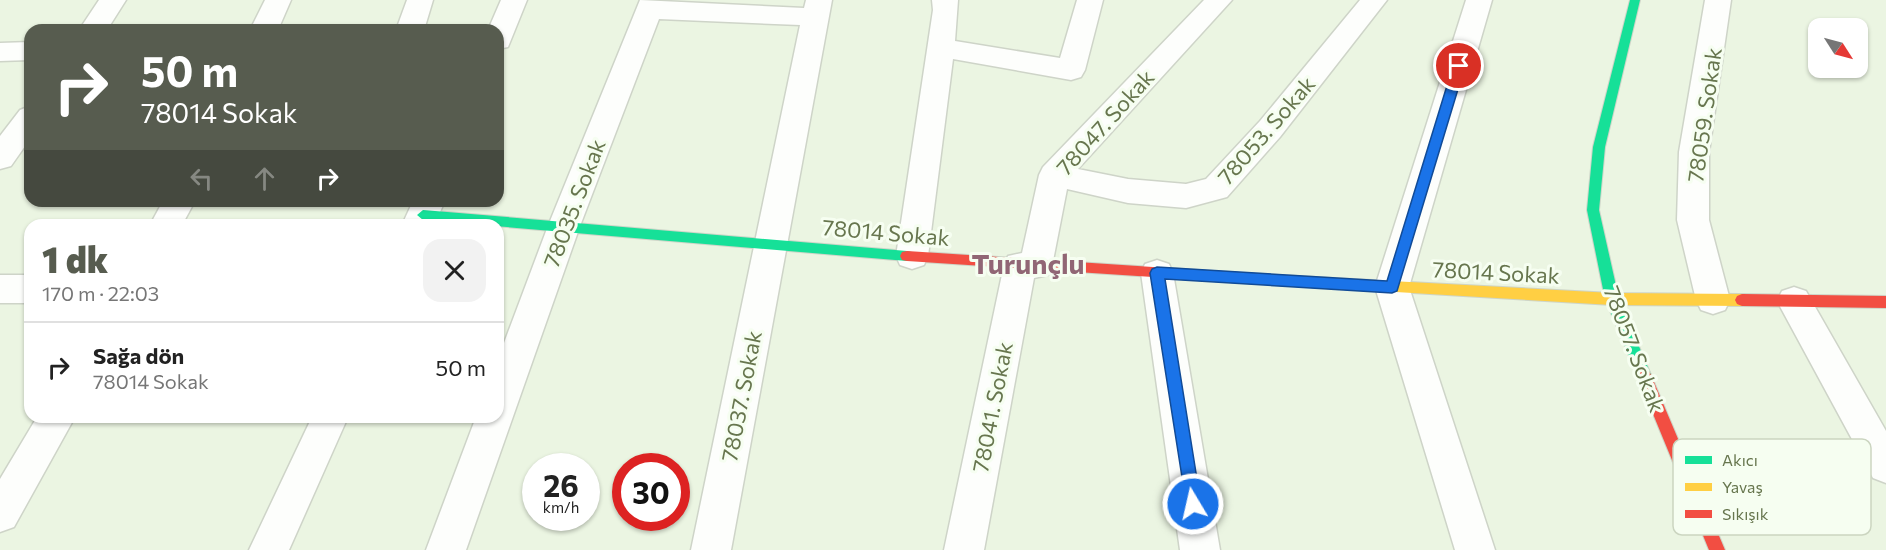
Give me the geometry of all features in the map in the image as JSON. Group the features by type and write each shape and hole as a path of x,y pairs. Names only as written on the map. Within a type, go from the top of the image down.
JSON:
{"street":[{"path":"97,24 113,0"},
{"path":"267,24 278,0"},
{"path":"412,24 420,0"},
{"path":"504,25 514,0"},
{"path":"912,256 946,10 945,0"},
{"path":"941,48 1071,70 1090,0"},
{"name":"78047. Sokak","path":"1028,265 1054,175 1219,0"},
{"name":"78053. Sokak","path":"1054,175 1128,191 1186,196 1216,189 1269,129 1374,0"},
{"path":"1475,550 1392,287 1479,0"},
{"name":"78057. Sokak","path":"1635,0 1599,147 1593,210 1612,299 1673,445"},
{"name":"78059. Sokak","path":"1713,300 1693,220 1694,152 1718,0"},
{"path":"652,5 817,8"},
{"name":"78035. Sokak","path":"504,390 564,225 652,5"},
{"name":"78037. Sokak","path":"711,550 817,8"},
{"path":"0,52 24,51"},
{"path":"0,158 24,125"},
{"name":"78014 Sokak","path":"423,214 487,219"},
{"name":"78014 Sokak","path":"504,220 1028,265 1392,287 1612,299 1886,302"},
{"name":"78041. Sokak","path":"964,550 1028,265"},
{"path":"1157,273 1200,550"},
{"path":"0,289 24,290"},
{"path":"1794,301 1871,439"},
{"path":"0,514 53,423"},
{"path":"269,550 327,423"},
{"path":"446,550 492,423"},
{"path":"1871,439 1886,466"},
{"name":"78057. Sokak","path":"1711,535 1717,550"}],"shaded area":[{"path":"0,0 1886,0 1886,550 0,550"}],"traffic: fast":[{"path":"1635,0 1599,147 1593,210 1612,299 1644,375"},
{"path":"423,215 470,219"},
{"path":"504,222 907,256"}],"traffic: slow":[{"path":"1244,278 1612,299 1742,300"}],"traffic: jam":[{"path":"907,256 1244,278"},
{"path":"1742,300 1886,302"},
{"path":"1644,375 1673,445"},
{"path":"1711,535 1717,550"}],"district":[{"name":"Turunçlu","path":"1028,263"}],"route":[{"path":"1193,504 1157,273 1392,287 1459,66"}]}
